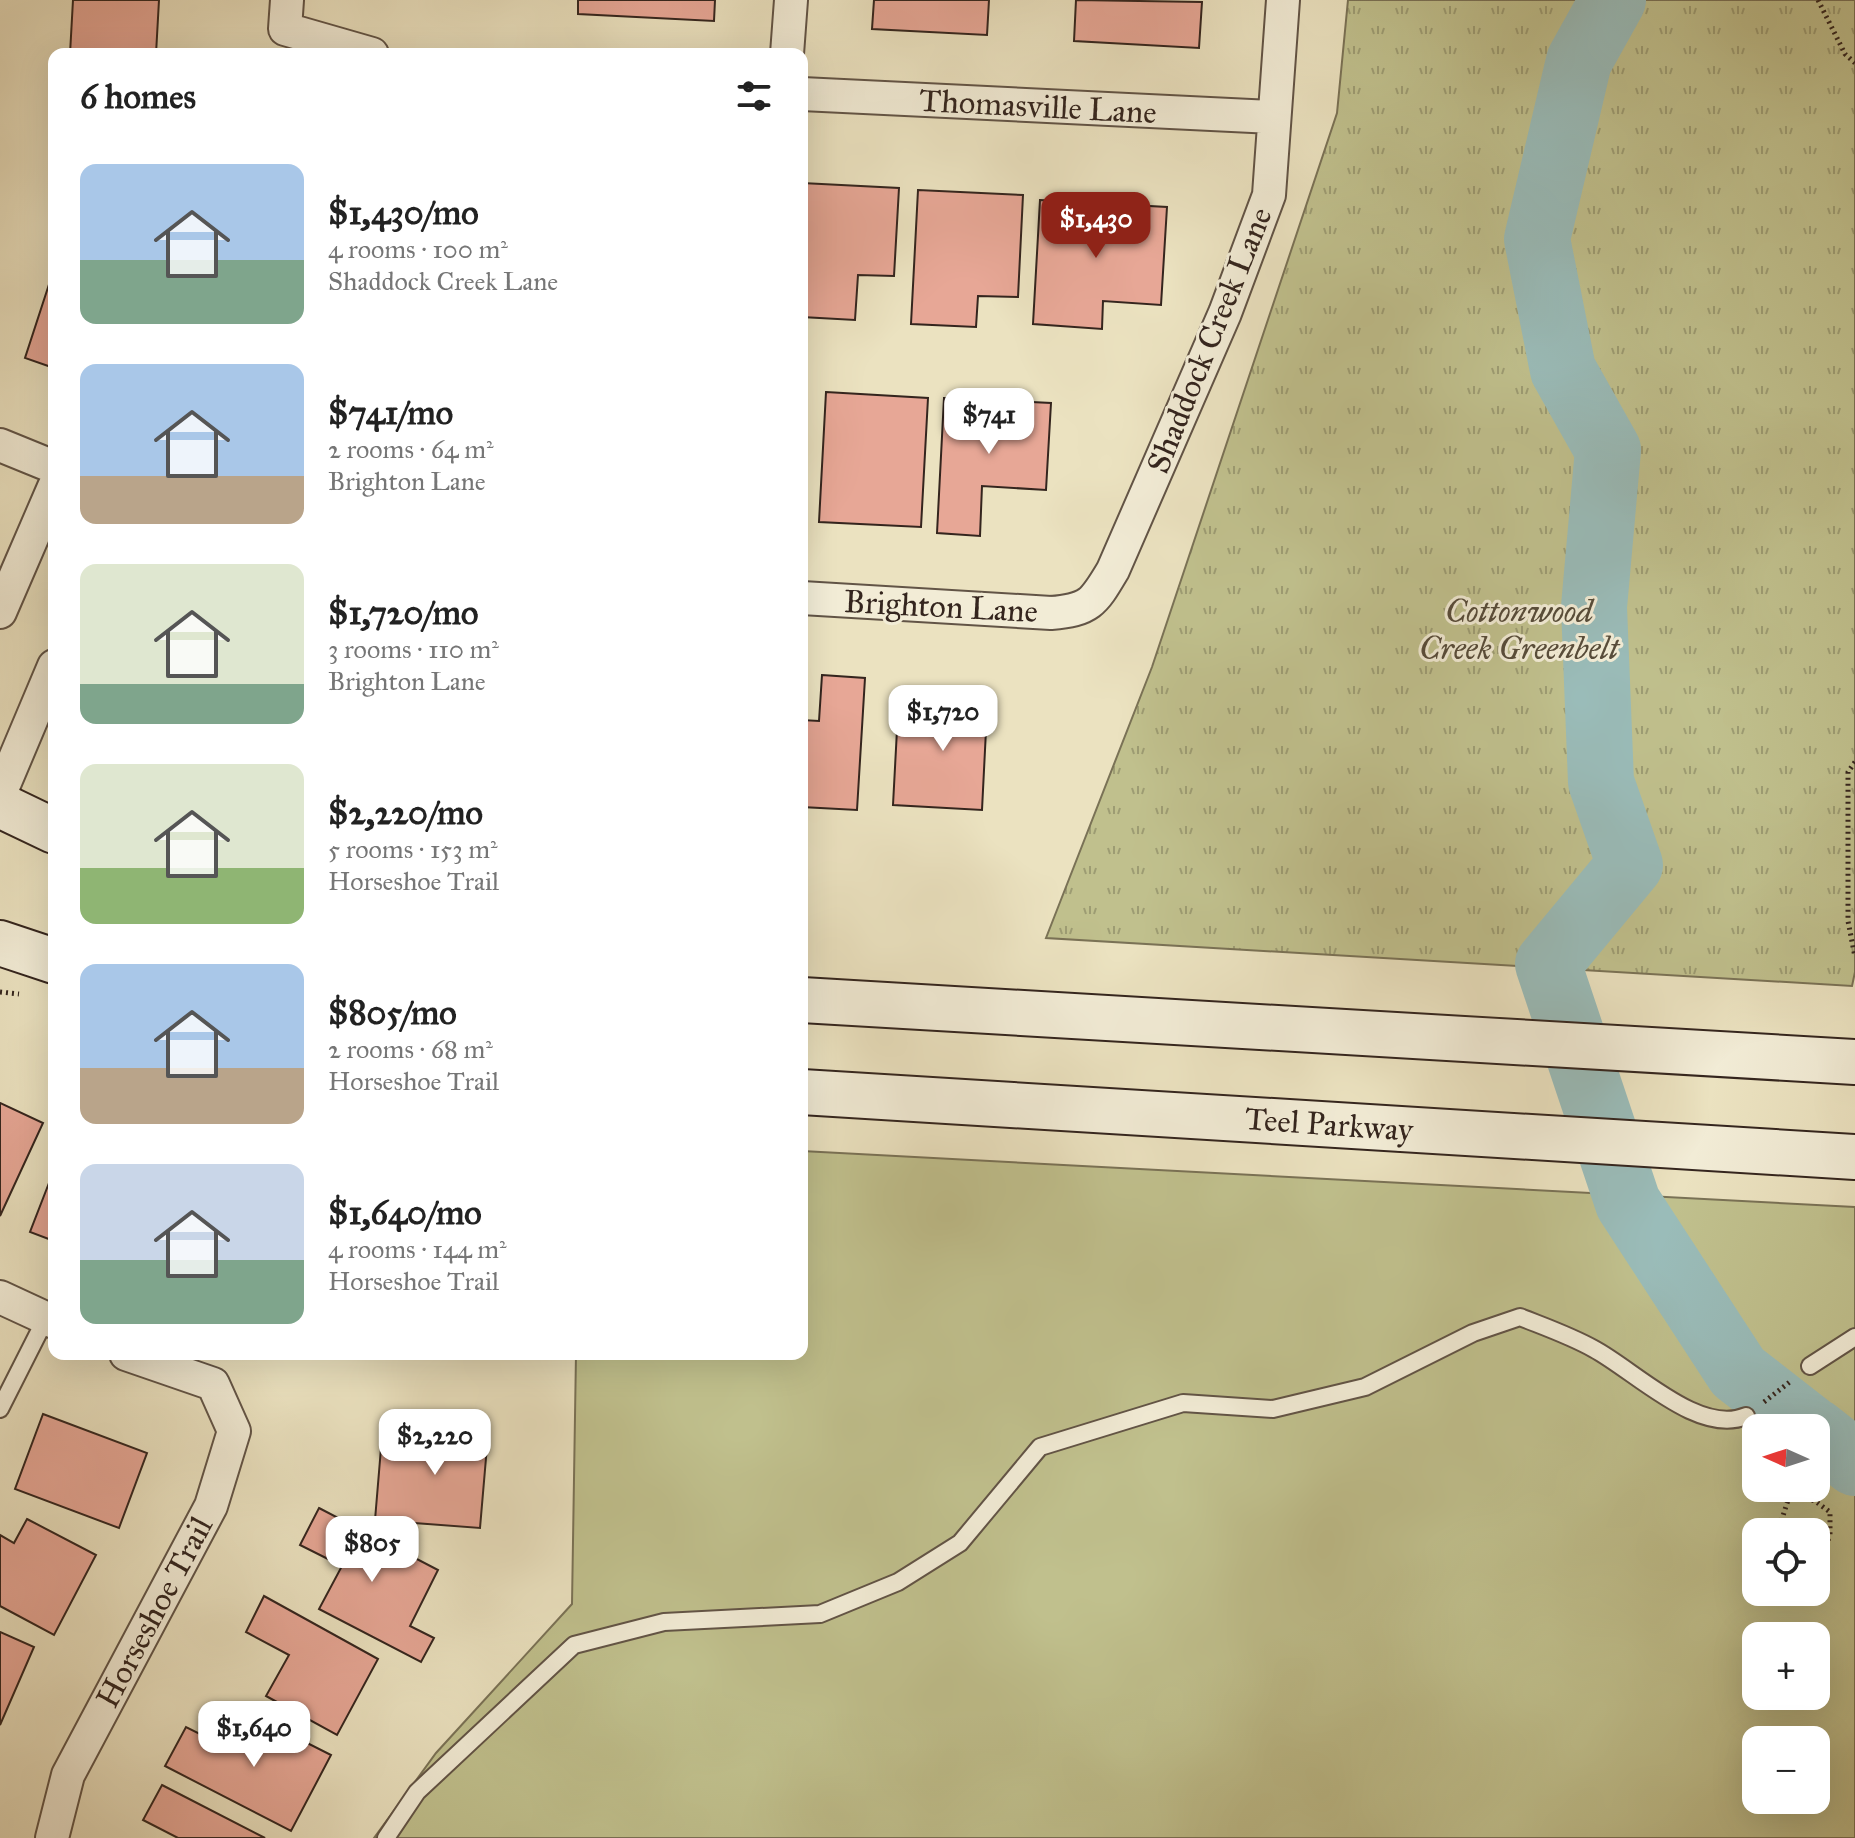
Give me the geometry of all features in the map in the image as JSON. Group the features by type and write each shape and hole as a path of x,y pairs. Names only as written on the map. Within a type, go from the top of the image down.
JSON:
{"main road":[{"path":"0,805 48,828"},
{"path":"0,943 48,959"},
{"path":"808,1000 1855,1062"},
{"name":"Teel Parkway","path":"808,1092 1855,1157"}],"street":[{"path":"787,48 791,0"},
{"name":"Shaddock Creek Lane","path":"1079,611 1095,600 1113,570 1225,313 1269,195 1283,0"},
{"path":"286,14 359,48"},
{"name":"Thomasville Lane","path":"808,94 1273,117"},
{"path":"0,445 48,465"},
{"path":"0,612 48,501"},
{"name":"Brighton Lane","path":"808,598 1024,613 1079,611"},
{"path":"0,794 48,680"},
{"path":"0,1297 48,1319"},
{"name":"Horseshoe Trail","path":"52,1838 68,1775 211,1506 234,1431 213,1384 143,1360"}],"lane":[{"path":"386,1838 417,1792 574,1645 664,1622 820,1614 885,1588 960,1543 1040,1447 1140,1416 1183,1403 1273,1409 1365,1387 1473,1333 1520,1317 1594,1348 1692,1412 1731,1423 1742,1418"},
{"path":"0,1409 48,1324"},
{"path":"1810,1366 1855,1337"}],"path":[{"path":"1818,0 1845,54 1855,63"},
{"path":"1855,762 1848,772 1848,921 1855,957"},
{"path":"1749,1414 1810,1366"},
{"path":"1816,1502 1830,1512 1830,1518"}],"green space":[{"name":"Cottonwood Creek Greenbelt","path":"1348,0 1855,0 1855,972 1852,986 1046,938 1152,667 1337,113"},
{"path":"808,1151 1855,1207 1855,1838 374,1838 436,1753 572,1604 576,1360 808,1360"}],"building":[{"path":"73,0 159,0 156,48 70,48"},
{"path":"578,0 715,0 714,21 578,14"},
{"path":"874,0 989,0 987,35 872,29"},
{"path":"1076,0 1202,2 1199,48 1074,41"},
{"path":"808,183 899,188 894,276 858,275 855,320 808,317"},
{"path":"918,190 1023,195 1018,297 978,296 976,327 911,324"},
{"path":"1040,200 1167,207 1161,305 1103,301 1102,329 1033,324"},
{"path":"48,287 48,366 25,358"},
{"path":"826,392 928,398 921,527 819,522"},
{"path":"944,398 1051,403 1046,490 982,486 980,536 937,533"},
{"path":"822,675 865,678 857,810 808,807 808,720 819,721"},
{"path":"943,688 988,690 982,810 893,805 898,711 942,714"},
{"path":"0,1103 43,1123 0,1216"},
{"path":"48,1186 48,1239 30,1232"},
{"path":"43,1414 147,1453 119,1528 15,1489"},
{"path":"439,1418 489,1423 480,1528 375,1520 382,1436 437,1441"},
{"path":"319,1508 438,1570 410,1626 434,1638 421,1662 319,1609 342,1566 300,1545"},
{"path":"27,1519 96,1555 54,1635 0,1606 0,1535 14,1543"},
{"path":"264,1596 378,1659 337,1735 266,1696 289,1655 246,1632"},
{"path":"0,1632 34,1647 0,1725"},
{"path":"248,1713 331,1755 291,1831 165,1766 186,1727 230,1749"},
{"path":"162,1785 265,1838 178,1838 143,1820"}],"waterway":[{"path":"1613,0 1579,61 1537,239 1563,370 1608,450 1594,607 1601,782 1630,865 1548,964 1628,1203 1738,1372 1792,1414"},
{"path":"1830,1443 1855,1463"}]}
